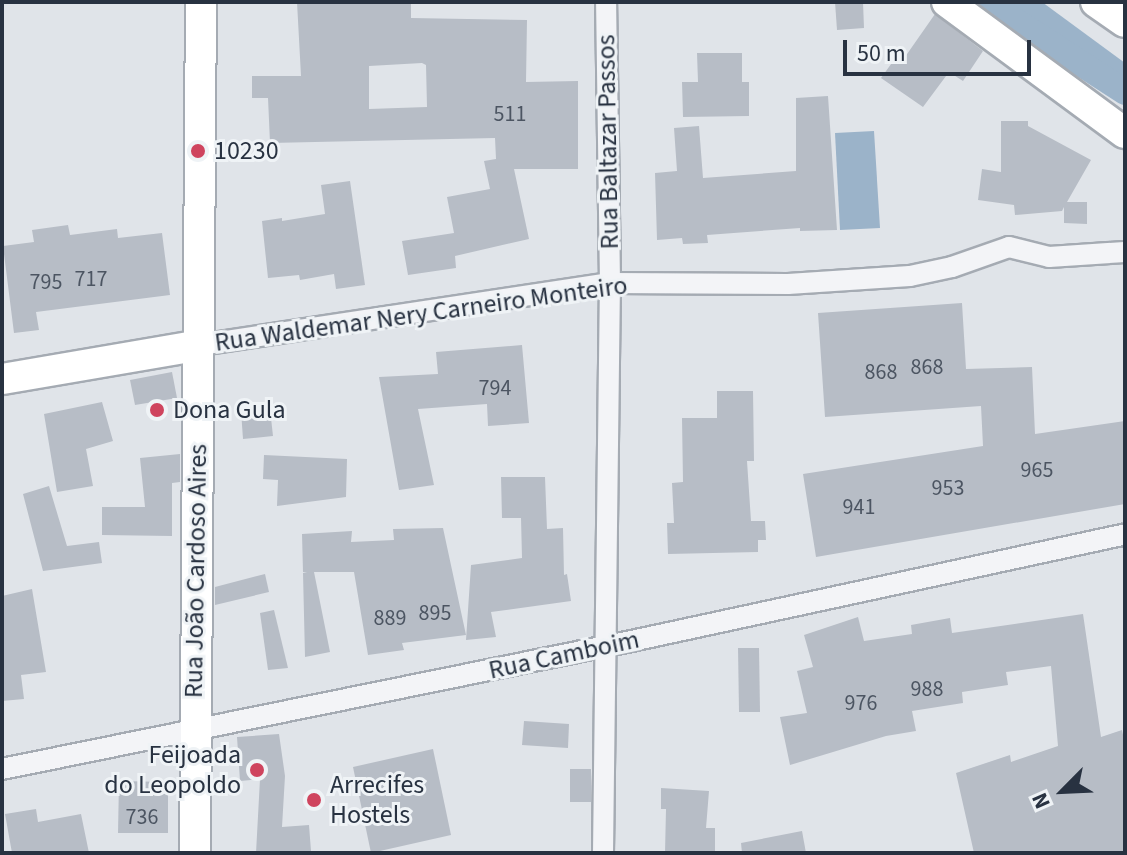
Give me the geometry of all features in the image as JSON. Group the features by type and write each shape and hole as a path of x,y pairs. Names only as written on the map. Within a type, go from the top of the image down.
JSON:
{"street":[{"name":"Rua João Cardoso Aires","path":"195,853 201,2"},
{"name":"Rua Baltazar Passos","path":"603,853 610,283 606,2"},
{"path":"947,2 1125,133"},
{"path":"1096,2 1125,22"},
{"path":"1124,2 1125,22"},
{"name":"Rua Waldemar Nery Carneiro Monteiro","path":"2,379 200,345 610,283 788,284 910,276 952,267 1009,247 1049,257 1125,252"},
{"name":"Rua Camboim","path":"2,769 607,646 1125,534"}],"water":[{"path":"993,2 1042,2 1125,63 1125,99"},
{"path":"874,131 880,228 840,230 835,133"}],"building":[{"path":"297,2 411,2 411,18 527,20 526,82 578,81 578,169 514,169 529,239 455,256 456,268 408,275 402,241 454,233 447,197 490,189 484,161 496,159 495,138 270,143 268,98 252,98 252,76 301,76","holes":["426,65 427,107 369,109 369,66"]},
{"path":"835,2 863,2 864,28 837,30"},
{"path":"935,14 983,51 963,81 949,72 923,107 881,78 899,53 905,57"},
{"path":"697,53 742,53 742,82 749,82 749,116 683,117 682,82 698,82"},
{"path":"828,96 837,230 800,231 800,228 707,235 708,243 683,244 682,238 657,240 655,173 677,171 674,128 699,126 703,178 796,171 796,98"},
{"path":"1001,121 1028,121 1028,126 1091,160 1067,202 1087,202 1087,224 1064,223 1064,207 1062,211 1015,215 1014,205 978,200 982,169 1001,172"},
{"path":"350,181 365,285 336,289 334,274 300,280 299,275 268,278 262,221 325,214 321,185"},
{"path":"68,225 70,235 117,229 118,238 162,233 170,295 36,312 39,330 14,333 3,246 34,242 32,230"},
{"path":"962,303 966,369 1032,367 1035,434 1125,421 1125,504 816,557 803,474 983,446 981,406 825,417 818,313"},
{"path":"522,345 529,423 488,426 487,404 418,409 434,485 399,490 379,377 438,374 436,352"},
{"path":"172,372 177,398 135,405 130,380"},
{"path":"717,391 753,391 754,461 747,461 751,521 765,521 766,540 758,540 758,552 668,554 667,523 674,523 672,483 683,482 682,418 717,418"},
{"path":"102,402 113,441 86,449 93,486 57,492 44,414"},
{"path":"270,409 273,436 243,439 241,411"},
{"path":"180,454 180,482 172,483 172,536 102,535 102,507 145,507 140,458"},
{"path":"264,455 347,459 346,497 277,506 278,480 263,479"},
{"path":"501,477 545,477 547,529 563,528 564,575 567,574 571,601 491,612 496,637 466,640 471,565 522,558 521,518 502,518"},
{"path":"49,486 67,546 99,542 102,563 43,571 23,494"},
{"path":"443,528 466,635 402,643 404,650 368,655 354,572 314,572 330,652 305,657 303,573 307,572 303,572 302,534 352,531 351,542 394,540 393,529"},
{"path":"265,574 269,592 215,605 215,587"},
{"path":"32,589 46,672 21,675 24,699 2,701 2,596"},
{"path":"274,610 288,668 268,670 260,613"},
{"path":"1083,614 1101,737 1122,730 1125,744 1125,853 974,853 956,773 1010,755 1011,762 1058,746 1051,666 1006,672 1008,685 962,692 963,703 912,711 916,731 886,736 790,765 780,717 807,713 797,671 813,667 804,635 858,617 864,641 912,634 911,625 950,618 952,633"},
{"path":"738,648 759,648 760,712 739,712"},
{"path":"524,721 569,724 568,748 522,745"},
{"path":"279,734 285,776 282,827 309,825 311,851 256,853 260,779 240,781 237,737"},
{"path":"433,749 451,835 371,853 353,767"},
{"path":"570,769 591,769 591,802 570,802"},
{"path":"119,781 168,782 168,833 118,833"},
{"path":"661,788 709,791 706,828 715,828 715,853 665,853 666,809 661,809"},
{"path":"36,809 38,822 81,814 89,853 12,853 5,814"},
{"path":"802,831 806,853 742,853 741,843"}],"waterway":[{"path":"986,2 1125,92"}],"place":[{"name":"10230","path":"198,151"},
{"name":"Dona Gula","path":"157,410"},
{"name":"Feijoada do Leopoldo","path":"257,770"},
{"name":"Arrecifes Hostels","path":"314,800"}]}
